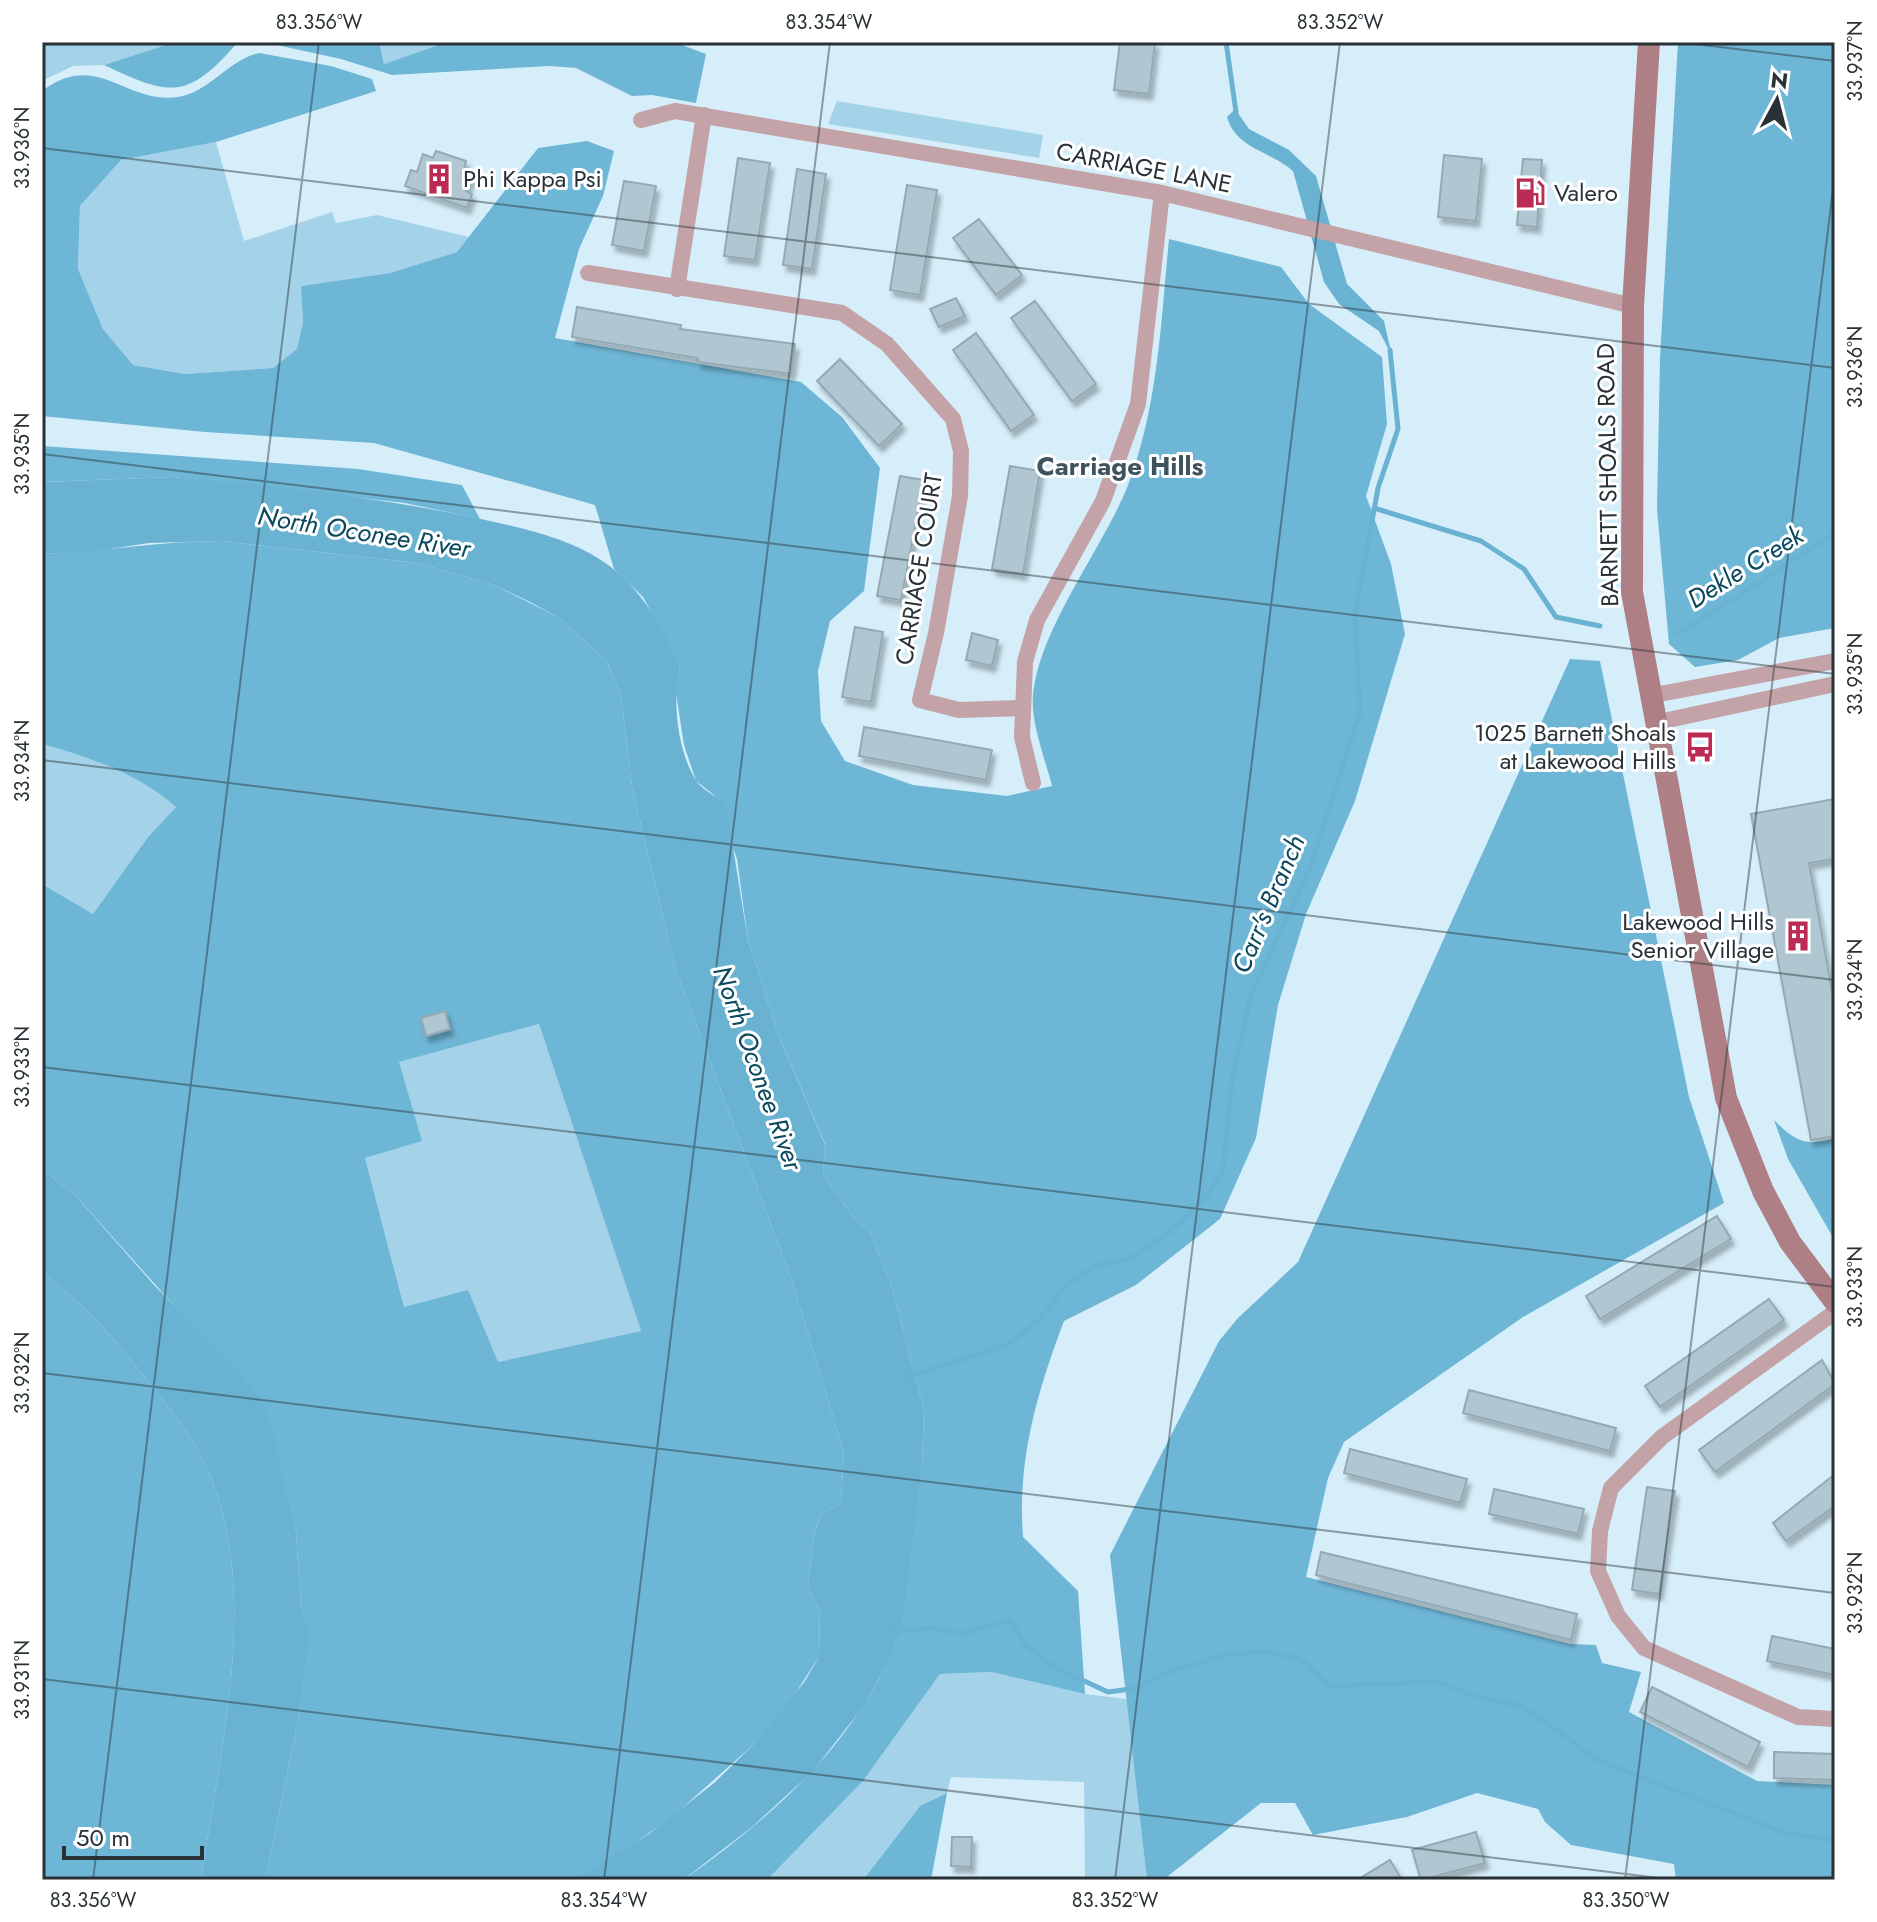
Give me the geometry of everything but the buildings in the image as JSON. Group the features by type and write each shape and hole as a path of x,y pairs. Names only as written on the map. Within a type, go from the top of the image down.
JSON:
{"main road":[{"name":"BARNETT SHOALS ROAD","path":"1649,42 1633,306 1632,592 1726,1098 1743,1148 1776,1217 1790,1242 1835,1302"}],"street":[{"name":"CARRIAGE LANE","path":"641,120 675,111 704,115 1162,193 1633,306"},
{"path":"677,289 704,115"},
{"path":"1033,783 1022,737 1025,662 1037,620 1103,501 1138,404 1162,193"},
{"name":"CARRIAGE COURT","path":"588,273 842,313 887,344 922,380 953,419 961,451 960,496 920,700 959,710 1022,708"},
{"path":"1649,696 1835,661"},
{"path":"1654,723 1835,684"},
{"path":"1835,1312 1662,1437 1611,1488 1600,1531 1598,1571 1618,1616 1644,1648 1798,1717 1835,1719"}],"shaded area":[{"path":"42,42 175,42 104,65 73,66 42,81"},
{"path":"175,42 238,42 205,75 177,87 146,83 104,65"},
{"path":"263,42 379,42 384,64 447,42 674,42 706,54 696,103 652,95 632,96 576,68 549,66 392,75 341,59"},
{"path":"379,42 447,42 384,64"},
{"path":"1678,42 1835,42 1835,628 1779,638 1738,660 1695,667 1669,644 1657,509 1660,358"},
{"path":"259,53 331,66 372,79 376,91 216,142 121,160 80,206 78,269 103,329 133,365 185,374 273,368 297,349 303,323 301,286 390,273 457,252 538,148 587,141 614,151 603,196 579,249 555,338 801,382 842,417 880,468 864,591 830,621 818,671 821,721 845,761 913,785 1007,796 1052,786 1034,719 1035,683 1055,625 1117,510 1138,455 1157,364 1169,239 1281,267 1309,304 1382,357 1387,424 1366,496 1391,564 1405,634 1355,801 1306,914 1278,1005 1256,1138 1220,1219 1136,1285 1064,1321 1031,1427 1023,1481 1023,1537 1078,1591 1085,1694 991,1672 940,1674 863,1781 767,1880 683,1880 748,1830 808,1775 859,1712 880,1677 897,1639 922,1468 924,1410 892,1288 869,1229 858,1224 823,1174 825,1144 779,1037 748,941 737,859 715,796 696,781 684,745 675,687 680,666 643,597 614,569 595,505 374,443 205,432 42,416 42,91 79,75 111,81 143,94 178,97 200,89 238,62"},
{"path":"837,101 1043,135 1039,158 828,124"},
{"path":"216,142 244,241 332,212 336,223 377,215 469,237 457,252 390,273 301,286 303,323 298,349 273,368 185,374 133,365 103,329 78,269 80,206 121,160"},
{"path":"42,446 358,469 462,485 480,519 405,503 173,477 42,482"},
{"path":"198,541 418,563 494,585 558,617 607,661 621,695 632,787 675,967 792,1280 844,1453 841,1503 822,1514 815,1531 808,1587 820,1610 819,1657 789,1703 753,1745 671,1818 573,1880 265,1880 300,1711 308,1631 301,1607 296,1531 283,1484 188,1321 73,1193 42,1169 42,884 93,914 148,837 176,807 129,776 96,761 42,744 42,554","holes":["539,1024 641,1331 498,1362 468,1290 404,1307 365,1158 422,1141 399,1062"]},
{"path":"1570,659 1600,661 1689,1097 1724,1203 1523,1317 1344,1442 1328,1478 1306,1577 1570,1644 1596,1645 1602,1663 1641,1672 1629,1712 1757,1781 1835,1785 1835,1880 1676,1880 1674,1864 1571,1845 1545,1822 1538,1809 1477,1793 1407,1817 1313,1835 1295,1803 1261,1803 1163,1880 1147,1880 1110,1555 1219,1341 1238,1318 1298,1262"},
{"path":"42,744 96,761 129,776 176,807 148,837 93,914 42,884"},
{"path":"539,1024 641,1331 498,1362 404,1307 365,1158 421,1141 398,1062"},
{"path":"1774,1120 1801,1140 1816,1142 1835,1138 1835,1241 1788,1159"},
{"path":"42,1273 97,1321 170,1409 200,1454 223,1514 232,1565 232,1672 201,1880 42,1880"},
{"path":"991,1672 1085,1694 1127,1699 1147,1880 1085,1880 1084,1782 951,1777 947,1793 920,1806 863,1880 767,1880 863,1781 940,1674"},
{"path":"947,1793 931,1880 863,1880 920,1806"}],"water":[{"path":"1235,109 1249,129 1289,150 1316,176 1347,284 1384,321 1392,356 1379,331 1339,304 1324,282 1293,171 1238,136 1227,117"},
{"name":"North Oconee River","path":"173,477 289,489 443,511 552,537 586,551 627,581 653,615 680,666 676,709 684,753 698,783 726,803 748,941 779,1037 825,1145 823,1174 858,1224 869,1229 892,1288 924,1410 922,1468 901,1629 889,1660 863,1707 812,1772 752,1827 683,1880 573,1880 649,1834 714,1783 753,1745 805,1681 819,1657 820,1610 808,1587 815,1531 822,1514 841,1503 844,1453 792,1280 675,967 632,787 621,695 607,661 558,617 494,585 418,563 221,541 149,543 90,552 42,554 42,482"},
{"path":"42,1169 73,1193 154,1285 242,1374 262,1403 272,1430 296,1531 301,1607 309,1631 300,1711 265,1880 201,1880 232,1672 232,1565 223,1514 200,1454 170,1409 97,1321 42,1273"}],"waterway":[{"name":"Carr's Branch","path":"1226,42 1236,112"},
{"name":"Carr's Branch","path":"909,1376 1008,1345 1040,1319 1064,1287 1093,1267 1131,1258 1170,1232 1209,1194 1223,1170 1232,1080 1251,995 1310,868 1360,712 1355,615 1378,488 1398,429 1390,350"},
{"path":"1374,508 1481,541 1524,569 1556,617 1600,626"},
{"name":"Dekle Creek","path":"1677,634 1835,534"},
{"path":"897,1631 934,1628 963,1634 1009,1620 1026,1645 1054,1667 1108,1692 1138,1688 1168,1672 1229,1654 1264,1652 1301,1659 1329,1686 1436,1682 1478,1697 1522,1706 1598,1760 1784,1833 1835,1840"}],"place":[{"name":"Phi Kappa Psi","path":"439,179"},
{"name":"Valero","path":"1530,193"},
{"name":"1025 Barnett Shoals at Lakewood Hills","path":"1700,747"},
{"name":"Lakewood Hills Senior Village","path":"1798,936"}],"district":[{"name":"Carriage Hills","path":"1120,466"}]}
